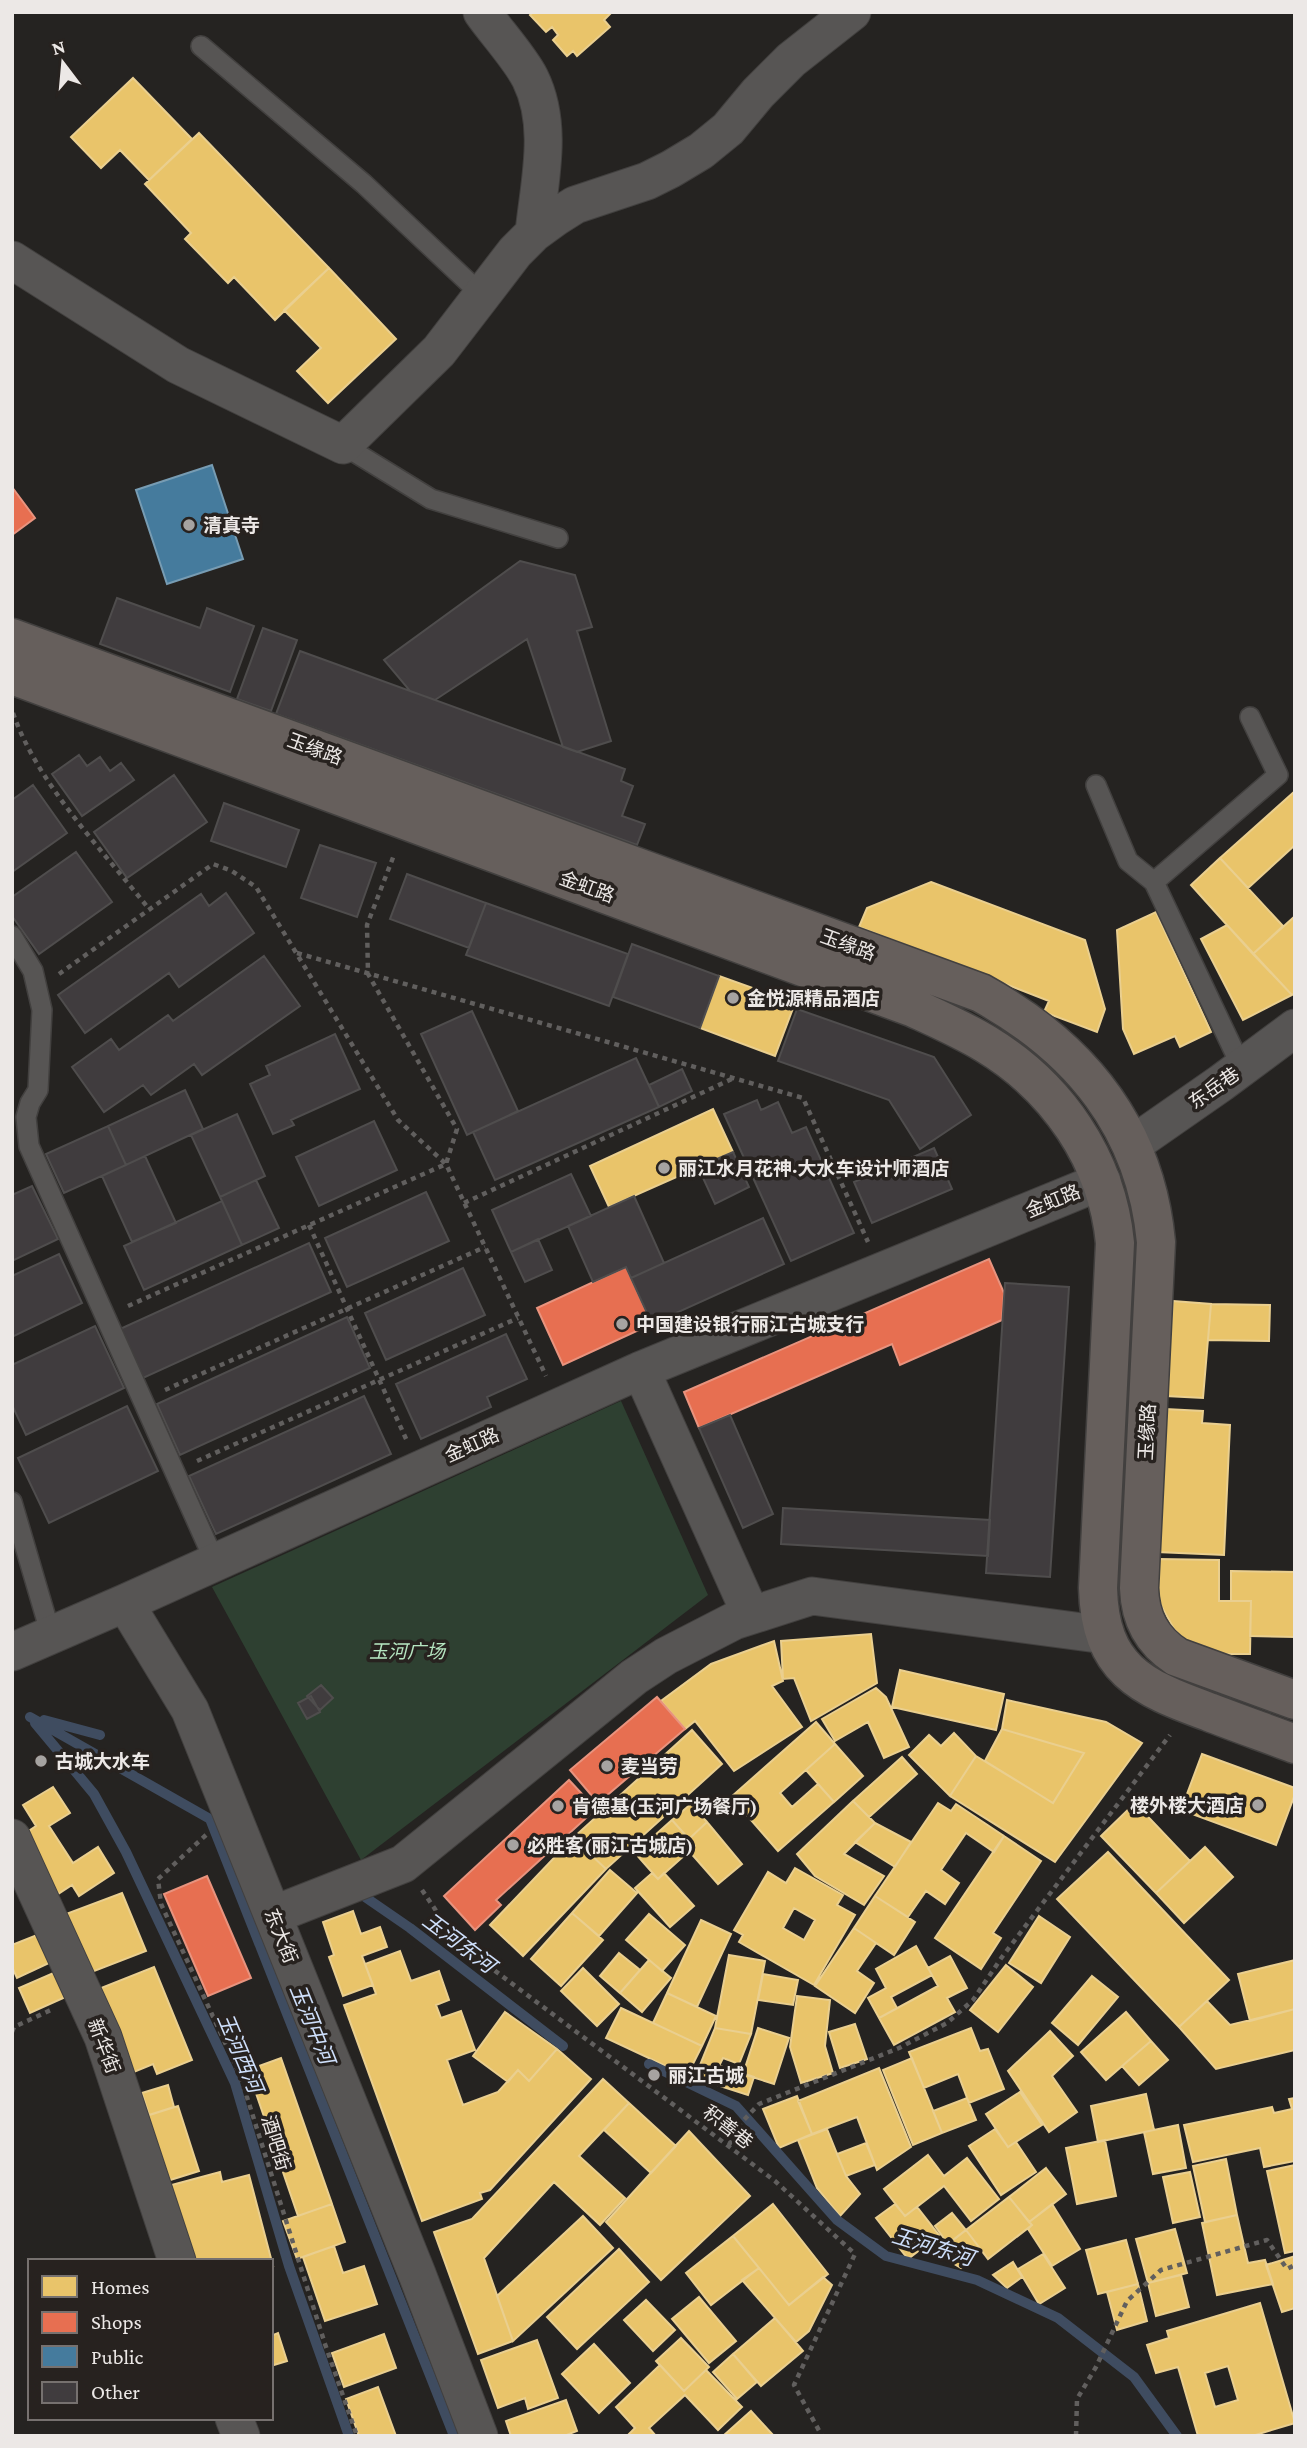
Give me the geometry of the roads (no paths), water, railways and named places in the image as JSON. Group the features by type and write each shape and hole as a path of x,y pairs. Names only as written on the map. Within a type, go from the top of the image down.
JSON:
{"main road":[{"name":"玉缘路","path":"12,638 981,993 1035,1027 1068,1056 1104,1098 1132,1145 1147,1184 1156,1241 1140,1605 1151,1634 1177,1657 1295,1700"},
{"name":"金虹路","path":"12,675 914,1008 961,1029 1011,1060 1052,1099 1070,1122 1086,1147 1102,1181 1113,1219 1115,1243 1098,1588 1098,1611 1105,1634 1116,1656 1128,1671 1159,1694 1295,1744"}],"street":[{"path":"482,12 530,78 539,108 544,137 534,233"},
{"path":"12,260 178,365 343,445 439,351 515,253 534,233 575,205 647,181 701,151 728,129 758,93 791,60 852,12"},
{"name":"东岳巷","path":"1132,1145 1295,1028"},
{"name":"金虹路","path":"34,1642 641,1370 1102,1181"},
{"path":"641,1370 751,1615"},
{"path":"272,1915 403,1864 634,1677 700,1637 751,1615 812,1596 1105,1634"},
{"name":"东大街","path":"125,1603 190,1710 479,2436"},
{"name":"新华街","path":"12,1838 103,2038 176,2259"}],"lane":[{"path":"201,46 364,184 482,295"},
{"path":"343,445 431,499 558,538"},
{"path":"1154,882 1278,775 1250,717"},
{"path":"1096,785 1128,861 1154,882 1242,1068"},
{"path":"12,936 25,955 38,988 42,1032 38,1090 26,1117 29,1146 215,1562"},
{"path":"12,1502 34,1642"}],"waterway":[{"name":"玉河中河","path":"30,1717 210,1819 454,2436"},
{"name":"玉河东河","path":"44,1720 100,1735"},
{"name":"玉河西河","path":"35,1723 94,1794 126,1852 235,2083 289,2266 349,2436"},
{"name":"玉河东河","path":"365,1897 410,1928 563,2046"},
{"name":"玉河东河","path":"649,2064 736,2106 837,2220 886,2256 977,2280 1058,2318 1134,2377 1177,2436"}],"place":[{"name":"清真寺","path":"189,525"},
{"name":"金悦源精品酒店","path":"733,998"},
{"name":"丽江水月花神·大水车设计师酒店","path":"664,1168"},
{"name":"中国建设银行丽江古城支行","path":"622,1324"},
{"name":"古城大水车","path":"41,1761"},
{"name":"麦当劳","path":"607,1766"},
{"name":"楼外楼大酒店","path":"1258,1805"},
{"name":"肯德基(玉河广场餐厅)","path":"558,1806"},
{"name":"必胜客(丽江古城店)","path":"513,1845"},
{"name":"丽江古城","path":"654,2075"}],"park label":[{"name":"玉河广场","path":"407,1651"}]}
